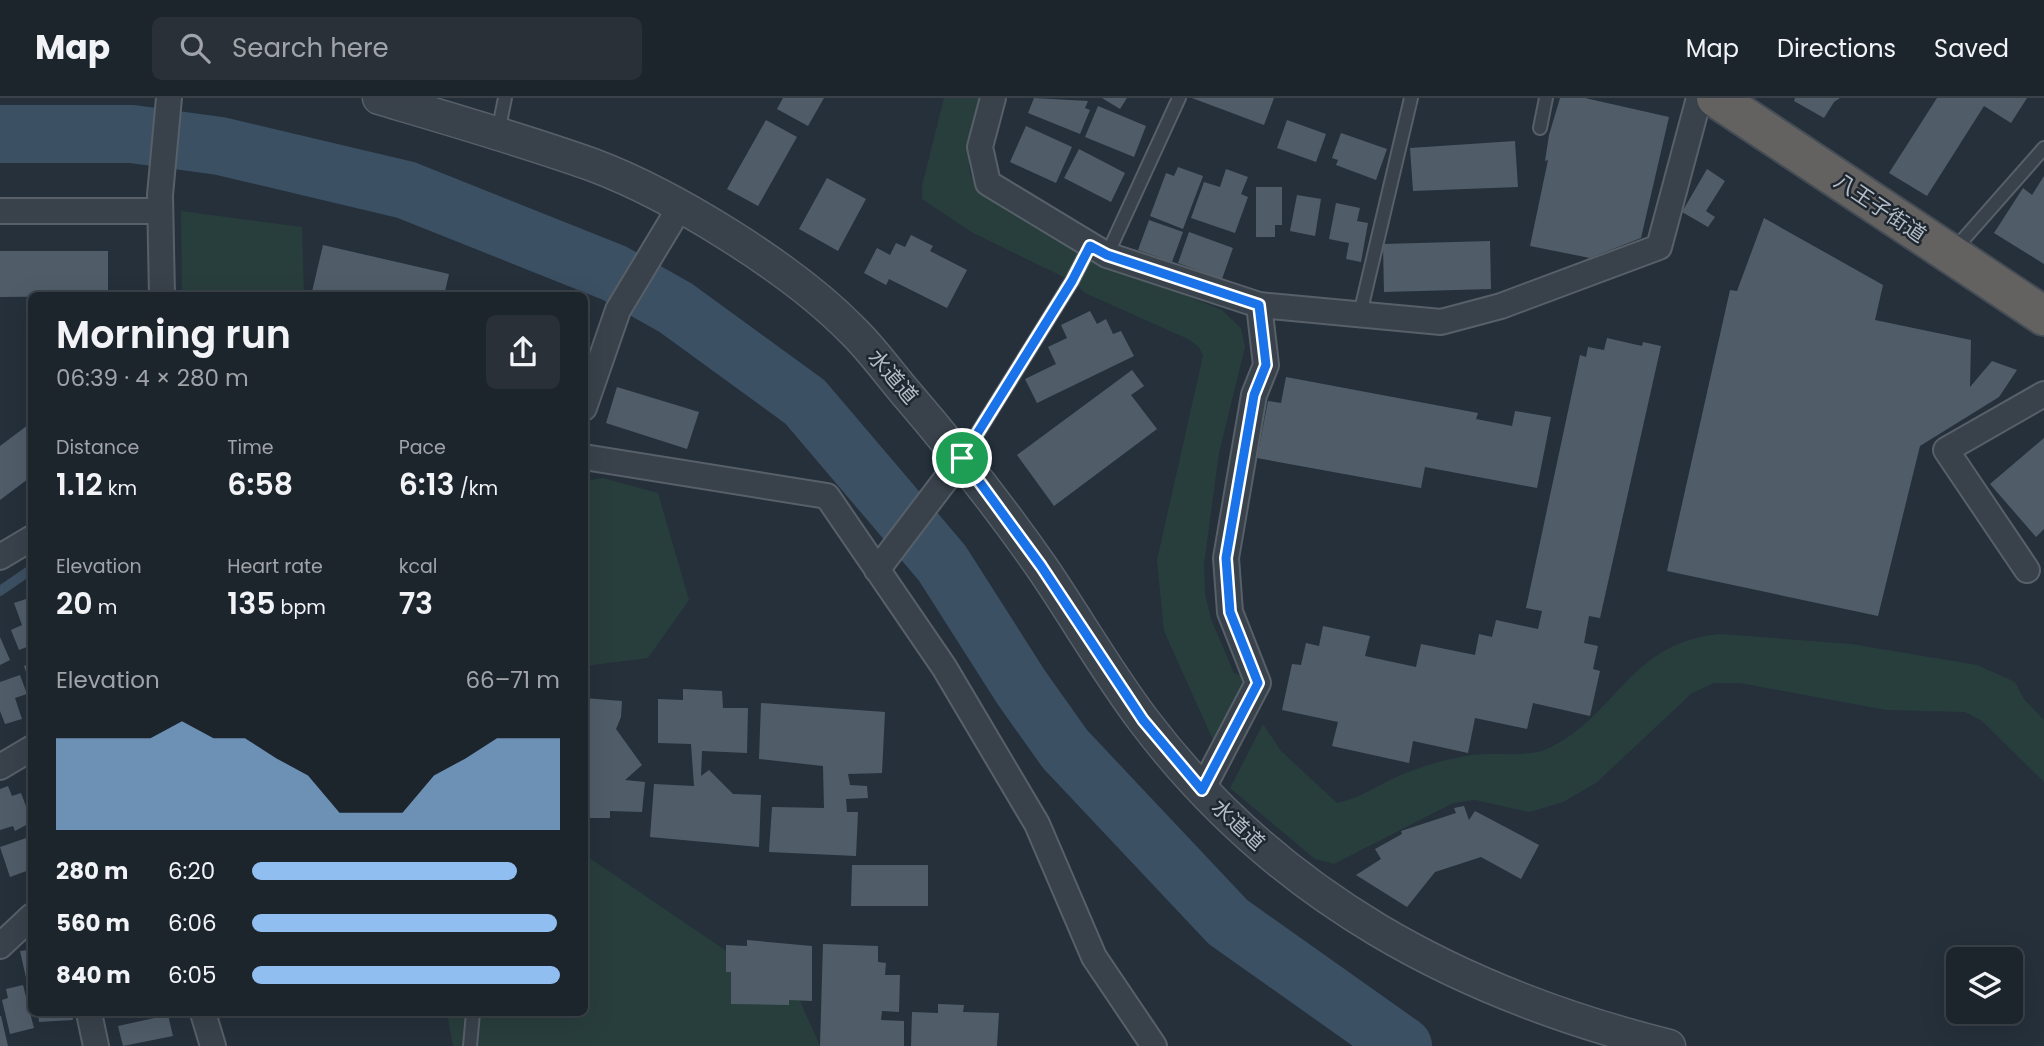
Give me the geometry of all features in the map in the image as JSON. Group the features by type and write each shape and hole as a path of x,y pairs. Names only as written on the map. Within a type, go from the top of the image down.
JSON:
{"highway":[{"name":"八王子街道","path":"1716,98 2044,316"}],"street":[{"name":"水道道","path":"379,98 595,166 680,207 784,273 851,328 955,469 1041,566 1143,720 1202,790 1309,887 1361,922 1457,974 1598,1028 1669,1046"},
{"path":"993,98 980,147 988,183 1094,252 1259,305 1441,322 1500,306 1659,247 1699,98"},
{"path":"162,292 160,184 169,101"},
{"path":"588,396 618,310 680,207"},
{"path":"0,211 159,211"},
{"path":"1202,790 1258,683 1230,612 1226,558 1254,395 1266,365 1259,305"},
{"path":"2027,570 1946,450 2044,394"},
{"path":"588,458 827,496 944,667 1037,824 1094,957 1154,1046"},
{"path":"877,570 955,469"},
{"path":"0,557 28,540"},
{"path":"0,767 28,750"},
{"path":"0,946 28,920"},
{"path":"90,1016 96,1046"},
{"path":"204,1016 213,1046"}],"lane":[{"path":"497,135 505,98"},
{"path":"955,469 1072,281 1094,252 1179,98"},
{"path":"1360,314 1411,98"},
{"path":"1540,128 1546,98"},
{"path":"1950,255 2044,148"},
{"path":"470,1046 473,1016"}],"green space":[{"path":"944,98 988,98 969,163 970,174 979,188 1086,256 1222,310 1241,328 1245,347 1219,453 1204,564 1205,594 1211,619 1234,673 1246,677 1213,740 1164,631 1157,560 1203,356 1199,347 1188,339 1085,293 1072,281 973,233 922,199 922,186"},
{"path":"181,211 302,227 304,292 182,292"},
{"path":"603,478 658,493 689,600 648,658 588,666 588,480"},
{"path":"1720,634 1851,644 1977,665 2015,682 2024,699 2044,720 2044,782 1981,720 1965,712 1886,710 1740,683 1714,683 1692,693 1596,783 1563,802 1530,812 1475,800 1453,803 1334,864 1315,859 1230,788 1263,724 1281,751 1337,803 1356,797 1396,777 1439,762 1472,755 1539,752 1571,735 1591,719 1644,665 1664,651 1689,640"},
{"path":"588,857 800,1001 820,1046 453,1046 448,1016 588,1016"}],"building":[{"path":"783,98 824,98 808,126 777,109"},
{"path":"1034,98 1088,101 1085,108 1090,110 1080,134 1028,113"},
{"path":"1102,98 1127,98 1120,109"},
{"path":"1192,98 1274,98 1264,125"},
{"path":"1560,98 1585,98 1669,117 1641,238 1590,258 1530,246 1548,160 1545,161 1549,135"},
{"path":"1795,98 1840,98 1834,102 1824,118 1794,101"},
{"path":"1937,98 2027,98 2011,123 1984,106 1927,196 1889,173"},
{"path":"1098,106 1146,126 1134,157 1085,137"},
{"path":"766,120 797,137 758,206 727,189"},
{"path":"1287,120 1326,134 1316,162 1277,148"},
{"path":"1026,126 1072,147 1056,183 1010,162"},
{"path":"1341,133 1387,149 1376,180 1336,165 1338,160 1332,158"},
{"path":"1515,141 1518,187 1413,191 1410,148"},
{"path":"1079,149 1125,173 1111,202 1064,178"},
{"path":"1178,167 1203,176 1183,229 1150,216 1166,173 1174,176"},
{"path":"1226,169 1248,177 1241,194 1248,197 1235,233 1191,218 1204,182 1220,187"},
{"path":"1707,169 1725,181 1706,211 1715,217 1708,227 1682,212"},
{"path":"2044,176 2044,264 1994,233 2023,188 2032,195"},
{"path":"827,178 866,199 838,251 799,229"},
{"path":"1256,187 1282,187 1282,225 1275,225 1275,237 1256,237"},
{"path":"1297,195 1321,199 1315,236 1290,231"},
{"path":"1336,203 1360,208 1357,221 1368,223 1361,262 1346,259 1349,243 1329,239"},
{"path":"1764,218 1883,285 1875,320 1971,340 1970,387 1992,361 2017,370 1999,397 1920,446 1878,616 1667,571 1730,290 1737,291"},
{"path":"1149,220 1183,232 1172,262 1138,250"},
{"path":"1189,232 1233,248 1222,279 1178,263"},
{"path":"911,235 933,246 930,251 967,270 947,308 889,279 886,285 864,273 877,248 890,255 896,243 905,247"},
{"path":"1490,241 1491,289 1384,292 1383,244"},
{"path":"323,245 449,274 445,292 312,292"},
{"path":"0,251 108,251 108,292 28,292 28,297 0,297"},
{"path":"1090,311 1097,324 1106,319 1113,334 1121,331 1134,356 1037,403 1025,379 1056,364 1048,347 1067,338 1061,325"},
{"path":"1607,338 1642,346 1643,342 1661,346 1600,618 1589,616 1584,643 1598,646 1593,669 1600,671 1590,716 1533,703 1527,729 1475,718 1468,753 1413,741 1409,763 1332,746 1338,722 1282,710 1292,664 1301,665 1306,643 1319,646 1323,626 1370,636 1365,656 1416,667 1421,644 1475,655 1479,634 1492,637 1496,620 1538,629 1542,611 1526,608 1580,355 1586,357 1588,347 1604,350"},
{"path":"1132,370 1144,386 1131,395 1157,429 1054,506 1017,455"},
{"path":"1286,377 1478,413 1476,419 1512,426 1515,411 1551,417 1537,488 1425,467 1421,488 1257,458 1268,401 1281,403"},
{"path":"617,387 699,412 687,449 606,423"},
{"path":"28,425 28,479 0,500 0,446"},
{"path":"2044,438 2044,529 2036,537 1990,484"},
{"path":"28,598 28,647 19,650 11,630 22,625 14,603"},
{"path":"0,637 10,660 0,665"},
{"path":"20,675 27,694 15,698 22,719 5,724 0,711 0,682"},
{"path":"683,689 722,691 723,708 748,708 747,753 702,751 701,776 709,770 733,794 761,795 759,847 650,837 654,784 694,786 691,744 658,743 658,699 683,700"},
{"path":"588,698 622,701 621,717 616,729 642,765 625,780 645,782 642,812 610,811 610,818 589,818"},
{"path":"761,703 885,712 882,773 848,774 850,785 867,786 868,798 846,799 847,812 858,812 856,856 769,852 772,807 824,808 823,766 759,759"},
{"path":"8,786 12,796 21,793 28,811 28,824 15,831 13,826 0,830 0,789"},
{"path":"1464,806 1469,820 1475,811 1539,845 1521,879 1481,857 1435,872 1407,907 1356,875 1381,859 1375,849 1402,834 1401,831 1456,813 1454,808"},
{"path":"28,837 28,870 10,877 0,847"},
{"path":"852,865 928,865 928,906 851,906"},
{"path":"747,940 812,946 812,1001 789,1000 789,1005 731,1004 731,972 726,972 726,945 747,946"},
{"path":"823,944 878,946 878,962 886,963 885,975 900,975 899,1012 882,1011 881,1020 904,1021 904,1046 820,1046"},
{"path":"28,950 28,982 27,982 20,951"},
{"path":"23,985 28,1016 31,1016 34,1028 10,1034 2,1000 8,998 6,989"},
{"path":"938,1004 964,1005 963,1012 999,1013 997,1046 911,1046 912,1012 938,1013"},
{"path":"1,1016 8,1046 0,1046"},
{"path":"38,1016 72,1016 73,1020 39,1022"},
{"path":"168,1016 173,1036 123,1046 118,1026"}],"waterway":[{"path":"0,134 132,134 220,146 406,190 614,273 676,308 805,402 942,563 1021,687 1065,749 1228,922 1403,1046"},
{"path":"0,591 28,572"}],"route":[{"path":"1090,246 1107,255 1259,305 1266,365 1254,395 1226,558 1230,612 1258,683 1202,790 1143,720 1041,566 962,458 1072,281 1090,246"}]}
